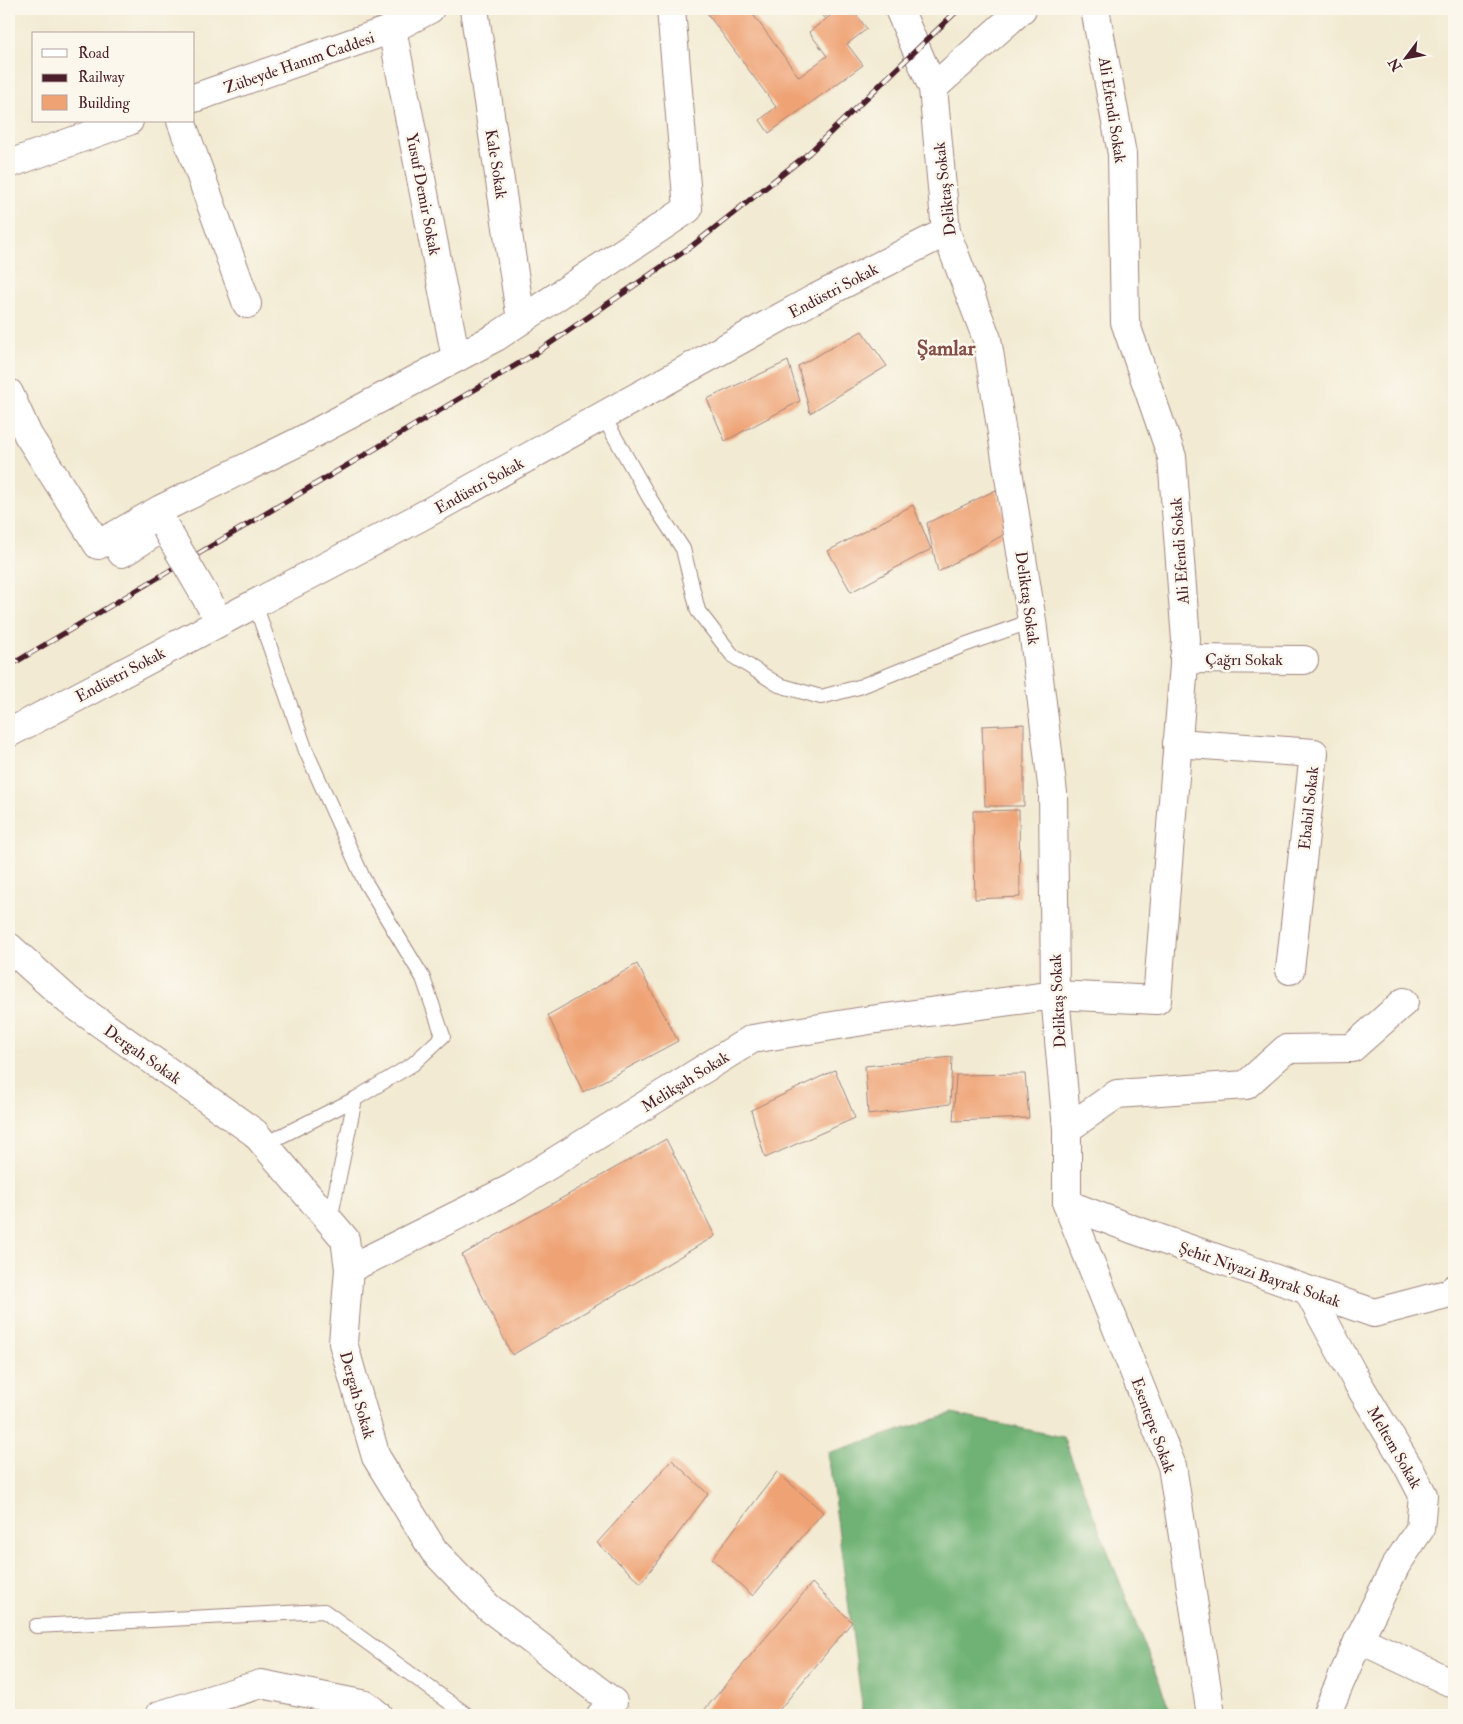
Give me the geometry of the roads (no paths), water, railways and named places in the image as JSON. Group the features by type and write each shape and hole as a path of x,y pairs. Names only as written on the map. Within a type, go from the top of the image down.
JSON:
{"street":[{"name":"Zübeyde Hanım Caddesi","path":"195,98 392,29 430,9"},
{"name":"Kale Sokak","path":"474,9 521,320"},
{"path":"9,393 28,435 98,545 161,509 296,443 496,337 688,209 671,9"},
{"name":"Deliktaş Sokak","path":"899,9 933,88 946,232 987,339 1032,621 1053,793 1055,995 1067,1129 1068,1204"},
{"path":"933,88 1022,9"},
{"name":"Ali Efendi Sokak","path":"1055,995 1157,1000 1186,640 1172,457 1125,322 1122,154 1095,9"},
{"name":"Yusuf Demir Sokak","path":"392,29 456,358"},
{"path":"9,164 126,122"},
{"path":"181,122 247,304"},
{"name":"Endüstri Sokak","path":"9,732 216,614 255,604 420,517 812,300 946,232"},
{"path":"111,537 122,553 164,527 216,614"},
{"name":"Çağrı Sokak","path":"1184,659 1304,660"},
{"name":"Ebabil Sokak","path":"1177,743 1314,753 1290,970"},
{"name":"Dergah Sokak","path":"10,951 69,1001 255,1132 345,1239 349,1270 343,1343 376,1457 434,1550 488,1607 613,1702 601,1715"},
{"name":"Melikşah Sokak","path":"349,1270 512,1188 752,1039 870,1020 1055,995"},
{"path":"1067,1129 1117,1094 1246,1086 1286,1048 1352,1048 1404,1002"},
{"name":"Şehit Niyazi Bayrak Sokak","path":"1068,1204 1132,1229 1374,1313 1450,1293 1454,1289"},
{"name":"Esentepe Sokak","path":"1068,1204 1172,1466 1211,1715"},
{"name":"Meltem Sokak","path":"1308,1291 1356,1380 1423,1495 1420,1529 1396,1565 1359,1639 1326,1715"},
{"path":"1359,1639 1454,1684"},
{"path":"160,1715 261,1684 366,1705 378,1715"}],"lane":[{"path":"603,416 650,499 683,548 698,611 733,656 779,685 821,697 859,687 1032,621"},
{"path":"255,604 306,751 364,880 423,978 444,1036 413,1064 355,1099 265,1144"},
{"path":"330,1220 355,1099"},
{"path":"36,1626 324,1611 467,1715"}],"railway":[{"path":"9,666 533,355 692,246 809,153 959,9"}],"district":[{"name":"Şamlar","path":"946,348"}]}
